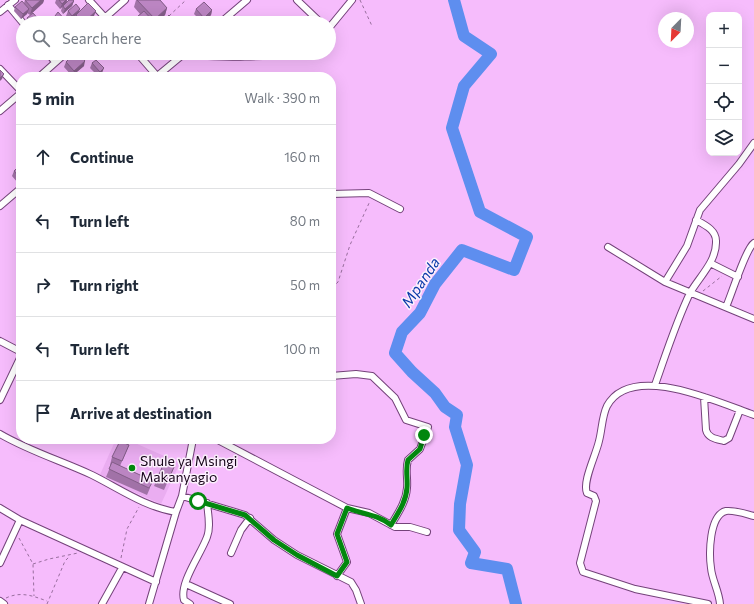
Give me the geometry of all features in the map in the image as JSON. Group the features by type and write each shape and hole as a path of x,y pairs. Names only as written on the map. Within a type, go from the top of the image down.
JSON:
{"street":[{"path":"0,12 15,0"},
{"path":"89,0 103,16"},
{"path":"107,16 125,0"},
{"path":"228,16 247,0"},
{"path":"297,0 314,16"},
{"path":"336,19 352,0"},
{"path":"8,5 17,16"},
{"path":"44,72 57,60"},
{"path":"143,60 152,72"},
{"path":"162,72 177,60"},
{"path":"0,69 16,87"},
{"path":"0,111 16,97"},
{"path":"666,282 687,246 696,220 705,204 739,164 754,143"},
{"path":"0,206 16,192"},
{"path":"336,194 362,192 373,194 400,209"},
{"path":"655,385 694,294 710,263 716,242 715,236 711,229 696,220"},
{"path":"726,307 749,248 754,243"},
{"path":"608,247 666,282 754,319"},
{"path":"710,263 738,277"},
{"path":"0,341 16,348"},
{"path":"0,400 16,366"},
{"path":"336,376 356,374 372,376 395,398 406,420 425,424 428,427 420,449 408,460 406,472 407,488 402,507 391,525"},
{"path":"708,604 635,589 588,574 580,568 583,546 596,501 594,496 587,493 586,482 595,458 608,405 623,390 633,387 655,385 704,397 754,415"},
{"path":"704,397 706,430 707,434 713,438 724,441 729,438 740,410"},
{"path":"0,434 16,443"},
{"path":"17,444 49,456 94,476 143,502 160,509 176,512"},
{"path":"149,604 182,496 192,444"},
{"path":"225,444 356,512 369,513 391,525 427,532"},
{"path":"182,496 208,503 250,518 274,540 297,555 351,582 356,590 361,604"},
{"path":"190,604 184,600 183,596 186,584 207,537 209,528 208,503"},
{"path":"0,508 20,520 121,568 156,582"},
{"path":"337,576 347,562 337,534 347,508"},
{"path":"720,604 711,568 711,537 713,527 721,514 726,511 754,516"},
{"path":"232,553 241,530 250,518"},
{"path":"0,562 20,520"},
{"path":"102,604 121,568"},
{"path":"186,584 227,603"},
{"path":"0,601 4,604"}],"path":[{"path":"169,16 186,0"},
{"path":"360,0 372,26"},
{"path":"336,284 338,282 350,245 373,194"},
{"path":"694,294 715,283 727,272"},
{"path":"121,568 122,548 127,529 143,502"},
{"path":"14,532 33,564 34,596"},
{"path":"33,564 49,559 71,556 86,551"},
{"path":"47,604 65,561 71,556"},
{"path":"0,601 14,594 34,596 47,601"}],"shaded area":[{"path":"114,444 137,444 180,463 161,504 99,477"}],"building":[{"path":"25,0 41,0 32,8"},
{"path":"59,0 66,0 62,4"},
{"path":"69,0 74,1 65,9 63,6"},
{"path":"137,0 160,0 167,8 158,16 152,16"},
{"path":"22,1 29,9 23,14 15,7"},
{"path":"204,2 212,10 206,16 202,16 196,9"},
{"path":"88,3 96,11 91,16 76,15"},
{"path":"76,4 80,9 72,16 68,11"},
{"path":"144,11 148,16 138,16"},
{"path":"58,12 62,16 55,16"},
{"path":"68,60 85,61 74,71 66,62"},
{"path":"96,60 104,68 100,72 92,63"},
{"path":"0,70 4,74 0,78"},
{"path":"118,444 129,445 122,461 112,457"},
{"path":"112,462 153,481 149,488 109,469"},
{"path":"164,463 174,467 167,483 157,479"}],"waterway":[{"name":"Mpanda","path":"454,0 464,36 491,54 464,86 452,128 480,212 527,237 514,270 462,250 435,284 420,313 402,332 395,353 412,372 435,393 445,407 457,415 455,427 467,465 460,504 459,530 475,552 471,563 507,569 516,604"}],"place":[{"name":"Shule ya Msingi Makanyagio","path":"132,468"}],"route":[{"path":"198,501 245,515 274,540 297,555 337,576 347,562 347,558 337,538 337,534 347,508 356,512 369,513 391,525 402,507 407,488 406,466 409,457 418,452 424,435"}]}
